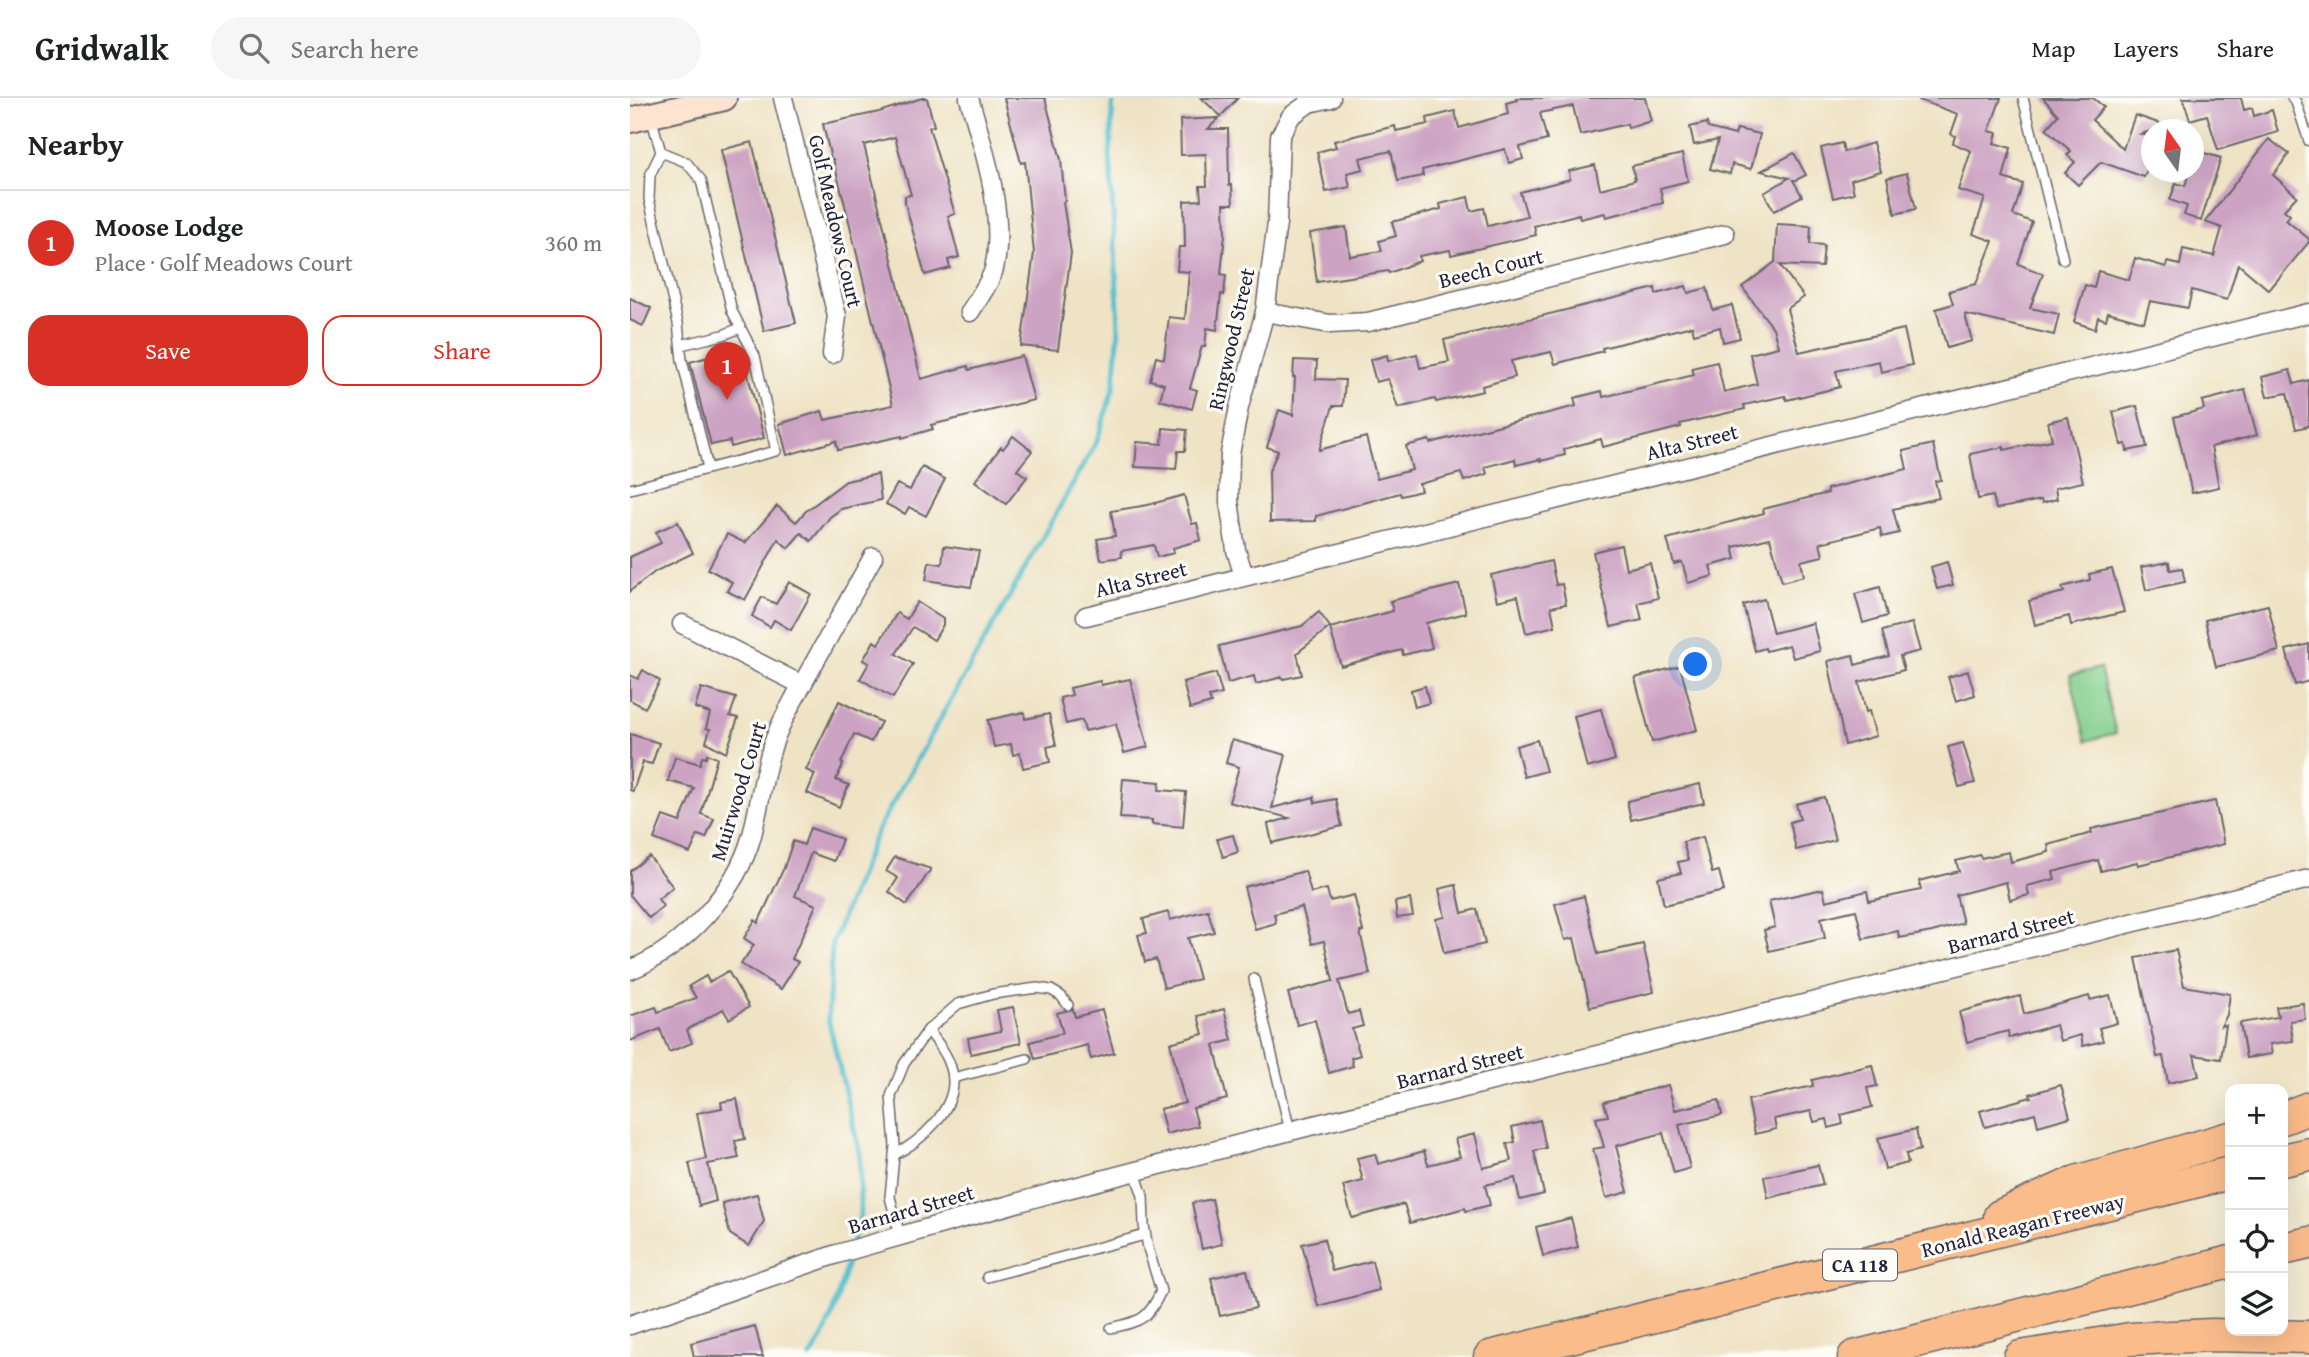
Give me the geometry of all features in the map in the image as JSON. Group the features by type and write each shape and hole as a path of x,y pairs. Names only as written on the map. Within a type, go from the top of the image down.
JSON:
{"highway":[{"path":"2288,1116 2309,1108"},
{"path":"1925,1249 2076,1182 2225,1139"},
{"path":"2288,1159 2309,1154"},
{"name":"Ronald Reagan Freeway","path":"1490,1357 2225,1174"},
{"path":"2288,1248 2309,1243"},
{"path":"1853,1357 2225,1263"},
{"path":"2020,1357 2130,1339 2212,1335 2309,1337"}],"main road":[{"path":"640,118 724,98"}],"street":[{"name":"Golf Meadows Court","path":"783,98 837,316 832,354"},
{"path":"969,98 983,144 999,236 993,272 970,312"},
{"name":"Ringwood Street","path":"1244,576 1236,550 1229,501 1230,454 1239,407 1265,312 1277,223 1280,136 1291,116 1309,103 1331,98"},
{"name":"Beech Court","path":"1265,312 1330,324 1368,322 1725,234"},
{"name":"Alta Street","path":"1086,617 2309,313"},
{"name":"Muirwood Court","path":"630,971 666,950 692,928 721,899 739,870 751,837 770,753 778,731 873,557"},
{"path":"682,624 802,685"},
{"name":"Barnard Street","path":"630,1325 837,1254 1135,1172 1290,1131 2309,879"}],"lane":[{"path":"2023,98 2063,259"},
{"path":"2292,98 2296,102 2308,137"},
{"path":"630,489 776,451 755,356 732,311 701,180 686,162 661,152 640,118"},
{"path":"661,152 650,175 649,200 678,323 682,360 708,468"},
{"path":"681,345 740,328"},
{"path":"1255,979 1290,1131"},
{"path":"900,1236 890,1197 894,1155 891,1096 904,1064 928,1030 958,1004 993,994 1037,988 1051,990 1061,996 1068,1005"},
{"path":"894,1155 910,1147 935,1122 951,1098 953,1078 946,1054 928,1030"},
{"path":"953,1078 1027,1059"},
{"path":"1111,1328 1143,1320 1154,1308 1161,1291 1145,1235 1143,1196 1135,1172"},
{"path":"988,1277 1145,1235"}],"green space":[{"path":"2100,668 2116,733 2086,741 2070,675"}],"building":[{"path":"927,98 934,126 929,127 955,214 948,216 959,257 948,260 950,268 925,275 905,203 905,196 911,195 895,137 864,145 921,379 968,366 969,370 1022,356 1034,400 931,425 933,429 902,438 838,450 836,441 787,455 779,424 822,411 825,420 893,405 823,124 879,112"},
{"path":"1004,98 1045,98 1061,160 1063,202 1071,253 1058,350 1021,346 1034,253 1025,162 1021,163"},
{"path":"1201,98 1238,98 1221,116"},
{"path":"1516,98 1645,98 1651,121 1628,128 1627,124 1580,135 1573,106 1540,113 1547,140 1520,147 1523,159 1509,163 1505,149 1422,170 1423,176 1398,181 1391,151 1360,158 1363,169 1347,173 1350,187 1326,192 1317,152 1336,147 1334,141 1395,126 1396,131 1428,124 1427,118 1455,111 1459,128 1508,114 1506,103 1517,100"},
{"path":"1919,98 2001,98 1989,131 1997,133 1994,143 2011,148 2003,178 2023,184 2013,215 2032,222 2018,264 2043,274 2030,308 2059,314 2054,335 1965,314 1972,341 1947,348 1936,309 1953,304 1949,291 1976,284 1993,241 1973,234 1985,198 1958,190 1971,151 1953,143 1955,136 1951,134 1958,114"},
{"path":"2043,98 2093,98 2104,107 2092,120 2123,149 2135,115 2147,119 2141,119 2141,176 2101,162 2078,185 2065,173 2075,162 2067,155 2071,151 2046,129 2058,115"},
{"path":"2183,98 2241,98 2244,110 2252,108 2254,116 2272,110 2278,132 2218,150 2207,115 2190,119"},
{"path":"1219,118 1208,129 1228,129 1229,185 1232,185 1233,204 1224,204 1225,234 1221,274 1226,275 1217,330 1207,328 1205,346 1202,346 1190,388 1197,390 1192,409 1160,400 1164,384 1150,380 1156,357 1164,359 1169,317 1185,319 1189,272 1177,271 1179,247 1185,247 1184,201 1201,200 1200,186 1207,186 1206,154 1181,155 1180,120"},
{"path":"1707,123 1708,128 1735,135 1737,129 1760,134 1751,169 1732,164 1730,174 1710,169 1718,140 1694,145 1690,127"},
{"path":"2269,139 2289,154 2273,175 2297,196 2284,210 2290,215 2286,220 2309,239 2309,242 2269,290 2238,264 2227,300 2192,290 2188,308 2150,301 2144,322 2108,312 2106,320 2098,317 2095,329 2074,322 2085,285 2094,288 2098,271 2129,280 2135,258 2166,267 2167,262 2180,265 2183,249 2214,256 2222,228 2205,222"},
{"path":"752,142 796,323 764,331 721,150"},
{"path":"1842,143 1844,152 1873,143 1881,171 1851,180 1854,193 1833,198 1821,148"},
{"path":"1794,153 1806,175 1793,180 1802,196 1774,211 1764,193 1789,178 1761,171"},
{"path":"2204,153 2221,158 2201,221 2184,215 2187,206 2170,200 2176,183 2185,186 2186,182 2204,182"},
{"path":"1682,154 1688,181 1660,188 1663,203 1606,217 1605,213 1580,219 1579,214 1534,226 1536,235 1451,255 1450,250 1419,256 1420,261 1389,273 1388,271 1317,282 1310,233 1346,227 1350,256 1382,251 1379,241 1396,236 1392,222 1441,209 1440,204 1468,197 1471,211 1484,208 1488,226 1527,216 1520,192 1570,179 1569,171 1595,165 1600,189 1635,180 1632,166"},
{"path":"1907,173 1916,209 1895,214 1887,178"},
{"path":"1777,224 1811,226 1810,244 1824,245 1822,267 1780,265 1804,297 1787,309 1799,352 1904,329 1912,365 1881,372 1879,361 1836,371 1840,387 1787,400 1785,396 1744,405 1745,409 1680,424 1681,427 1603,447 1601,439 1564,449 1565,455 1541,461 1516,465 1515,459 1485,467 1487,474 1464,481 1461,473 1419,484 1421,491 1401,496 1400,493 1316,516 1316,521 1270,522 1269,471 1278,451 1267,447 1279,410 1293,415 1294,360 1317,361 1316,379 1345,380 1343,406 1333,406 1319,450 1366,437 1377,479 1412,470 1406,446 1429,440 1430,443 1576,406 1574,398 1602,391 1603,397 1694,375 1692,368 1717,362 1724,392 1757,384 1750,354 1778,347 1773,328 1742,287 1775,262"},
{"path":"1686,286 1688,293 1707,288 1713,310 1732,305 1740,338 1723,342 1720,327 1694,334 1692,326 1602,348 1603,351 1555,364 1551,352 1511,361 1515,377 1482,386 1483,391 1398,408 1388,379 1376,382 1370,360 1387,355 1388,361 1417,354 1420,368 1449,362 1444,340 1655,288 1656,294"},
{"path":"630,298 651,308 643,326 630,320"},
{"path":"741,348 764,438 731,447 730,441 711,445 690,362"},
{"path":"2290,370 2294,384 2309,380 2309,426 2296,429 2287,393 2267,397 2262,377"},
{"path":"2245,390 2257,435 2211,447 2219,487 2192,493 2174,417 2204,409 2202,401"},
{"path":"2137,406 2147,447 2127,451 2126,444 2121,445 2113,412"},
{"path":"2068,417 2083,482 2055,488 2057,499 2042,503 2041,500 1996,509 1993,496 1978,499 1970,454 2052,440 2048,422"},
{"path":"1163,428 1187,430 1185,451 1178,451 1176,469 1135,467 1137,442 1162,444"},
{"path":"1013,436 1032,451 1017,470 1027,477 1006,504 975,481"},
{"path":"1933,444 1941,480 1935,481 1939,498 1893,509 1899,533 1882,537 1880,528 1820,543 1823,556 1801,561 1804,576 1782,582 1770,538 1733,547 1736,559 1710,566 1713,576 1688,583 1682,562 1674,564 1667,539 1764,513 1763,509 1828,493 1827,489 1907,469 1903,451"},
{"path":"922,467 945,479 926,516 909,507 905,514 886,504 897,484 910,490"},
{"path":"878,474 881,500 841,509 830,517 811,541 801,533 788,548 778,539 745,600 727,591 732,582 708,569 727,534 745,543 777,506 796,522 806,511 846,481"},
{"path":"1184,495 1192,524 1197,523 1201,540 1173,548 1174,553 1157,557 1154,545 1121,551 1122,557 1101,560 1097,539 1115,536 1111,511"},
{"path":"678,522 693,553 656,571 630,591 630,557 661,543 656,532"},
{"path":"1621,545 1626,569 1650,563 1658,598 1638,603 1642,620 1611,627 1593,552"},
{"path":"944,546 979,551 971,587 926,580 929,562 942,564"},
{"path":"1551,561 1556,585 1562,584 1566,604 1551,607 1555,626 1526,633 1518,596 1497,601 1491,575"},
{"path":"1947,562 1953,585 1937,589 1931,567"},
{"path":"2169,562 2170,570 2182,568 2185,582 2146,590 2141,567"},
{"path":"2112,569 2124,612 2071,625 2069,616 2035,625 2029,601 2064,592 2062,587 2090,580 2089,574"},
{"path":"789,582 811,594 791,630 774,620 770,627 752,616 762,597 776,604"},
{"path":"1459,584 1466,613 1426,623 1432,648 1403,655 1402,650 1341,666 1330,628 1393,611 1390,601"},
{"path":"1880,587 1887,616 1863,623 1855,594"},
{"path":"1764,599 1773,633 1813,623 1820,651 1793,658 1789,645 1755,651 1743,605"},
{"path":"917,602 943,619 943,625 934,640 913,627 896,654 913,664 893,698 860,679 869,663 863,660 874,641 878,644 897,613 907,619"},
{"path":"2268,605 2279,651 2216,667 2205,620"},
{"path":"1319,612 1330,627 1297,653 1302,675 1256,684 1254,676 1228,683 1219,646 1302,626"},
{"path":"1912,623 1920,651 1900,656 1904,670 1859,682 1866,712 1869,711 1876,736 1845,745 1828,661 1853,655 1855,665 1889,656 1882,631"},
{"path":"2309,644 2309,681 2295,685 2286,650"},
{"path":"1680,666 1697,730 1652,742 1635,678"},
{"path":"643,670 660,681 645,708 630,700 630,675 638,679"},
{"path":"1968,671 1975,695 1956,701 1948,677"},
{"path":"1216,673 1222,694 1209,697 1211,703 1190,709 1183,682"},
{"path":"1130,679 1148,747 1124,753 1116,724 1085,731 1082,720 1066,724 1060,698 1072,695 1070,688 1100,681 1101,685"},
{"path":"1425,686 1429,703 1415,707 1411,690"},
{"path":"701,688 736,698 730,716 738,718 726,753 706,742 710,729 706,728 710,713 695,708"},
{"path":"839,701 881,722 871,742 854,734 836,780 849,785 839,807 807,793 815,774 806,770"},
{"path":"1601,709 1615,760 1587,768 1574,716"},
{"path":"1024,712 1025,719 1049,714 1056,745 1047,747 1050,762 1023,768 1020,753 1013,755 1011,744 994,747 988,720"},
{"path":"630,734 659,743 652,764 643,762 633,791 630,790"},
{"path":"1232,740 1286,755 1272,808 1314,797 1315,803 1336,799 1342,826 1272,843 1268,824 1289,818 1229,802 1239,767 1226,763"},
{"path":"1537,740 1546,771 1524,777 1516,746"},
{"path":"1963,743 1975,783 1959,787 1948,747"},
{"path":"707,754 717,758 701,814 714,819 706,838 698,835 690,853 654,839 663,816 680,822 694,788 668,781 675,757 700,764 702,757 706,758"},
{"path":"1123,779 1160,782 1159,790 1186,792 1183,827 1152,824 1152,820 1120,818"},
{"path":"1700,784 1704,803 1631,820 1627,801"},
{"path":"1824,797 1835,840 1796,850 1790,822 1800,819 1796,804"},
{"path":"2215,801 2224,844 2101,871 2098,860 2053,872 2055,879 2027,886 2029,895 2010,900 2006,882 1956,895 1963,923 1932,932 1899,938 1898,931 1863,939 1856,910 1821,918 1825,938 1769,951 1764,930 1775,927 1769,901 1823,889 1826,901 1867,891 1869,901 1921,890 1919,881 1959,871 1956,861 2009,852 2011,862 2049,852 2048,845 2092,833 2091,829"},
{"path":"810,828 842,839 834,861 811,853 795,896 816,905 792,959 798,962 781,989 741,964 754,945 744,938 755,920 758,923 784,868 793,841 804,845"},
{"path":"1233,835 1238,852 1223,857 1217,839"},
{"path":"1703,837 1712,873 1719,871 1724,891 1664,905 1658,878 1681,873 1678,862 1688,860 1683,842"},
{"path":"649,856 673,887 658,899 663,906 649,918 630,895 630,871"},
{"path":"895,857 931,869 907,905 889,892 898,878 886,871"},
{"path":"1305,871 1311,893 1327,889 1330,901 1354,895 1370,974 1339,981 1348,1014 1359,1011 1363,1026 1352,1029 1360,1055 1351,1058 1353,1066 1329,1073 1315,1020 1297,1025 1288,993 1333,981 1324,941 1312,944 1302,907 1274,914 1276,923 1255,929 1244,887"},
{"path":"1456,885 1462,913 1477,909 1485,944 1444,953 1436,919 1445,917 1439,889"},
{"path":"1584,896 1598,954 1643,944 1654,992 1590,1007 1574,938 1565,940 1555,904"},
{"path":"1410,899 1413,916 1397,918 1395,902"},
{"path":"1208,910 1214,932 1188,938 1199,979 1164,988 1156,959 1145,962 1138,935 1147,933 1143,919 1168,912 1170,920"},
{"path":"2176,950 2184,986 2230,994 2227,1015 2221,1026 2226,1025 2221,1059 2194,1055 2199,1076 2168,1083 2163,1056 2157,1057 2136,958"},
{"path":"728,971 749,1007 729,1019 723,1009 687,1030 692,1043 669,1052 660,1029 630,1041 630,1016 656,1007 658,1012 696,998 689,986 706,976 709,982"},
{"path":"2110,995 2117,1023 2099,1028 2103,1041 2083,1046 2081,1035 2060,1041 2056,1025 2009,1038 2008,1031 1967,1042 1959,1012 2020,996 2024,1014 2089,996 2090,1000"},
{"path":"2303,1003 2305,1019 2290,1021 2293,1041 2270,1044 2272,1054 2246,1058 2240,1023 2278,1017 2276,1007"},
{"path":"1013,1007 1021,1043 971,1054 968,1038 1001,1031 997,1010"},
{"path":"1073,1009 1075,1017 1102,1010 1114,1053 1091,1059 1087,1045 1035,1059 1030,1042 1063,1033 1057,1013"},
{"path":"1224,1009 1232,1040 1214,1045 1227,1099 1193,1108 1198,1126 1166,1134 1160,1109 1185,1103 1170,1043 1203,1034 1198,1016"},
{"path":"1872,1065 1877,1086 1867,1088 1872,1107 1841,1115 1843,1124 1829,1128 1827,1119 1814,1122 1811,1111 1774,1119 1776,1129 1755,1134 1748,1100 1813,1086 1812,1080"},
{"path":"1668,1085 1675,1110 1719,1100 1722,1115 1679,1125 1690,1168 1674,1173 1663,1133 1616,1146 1628,1192 1606,1198 1593,1149 1604,1147 1596,1118 1608,1116 1604,1102"},
{"path":"2061,1085 2070,1117 2038,1126 2035,1113 1985,1127 1980,1111 2031,1097 2030,1094"},
{"path":"737,1099 745,1139 735,1141 739,1158 708,1164 716,1201 699,1206 689,1163 706,1159 697,1113 722,1108 721,1102"},
{"path":"1540,1120 1546,1148 1534,1151 1544,1194 1520,1200 1515,1178 1485,1185 1490,1205 1466,1211 1465,1208 1410,1223 1404,1204 1352,1218 1343,1186 1363,1181 1357,1158 1375,1154 1378,1164 1424,1151 1428,1165 1460,1157 1455,1139 1475,1134 1483,1168 1511,1161 1507,1144 1515,1142 1512,1127"},
{"path":"1916,1129 1920,1150 1906,1154 1908,1163 1885,1169 1878,1138"},
{"path":"1818,1165 1823,1185 1768,1198 1764,1177"},
{"path":"757,1194 764,1221 749,1246 730,1234 722,1203"},
{"path":"1212,1199 1222,1244 1202,1249 1192,1203"},
{"path":"1571,1218 1578,1247 1543,1256 1536,1227"},
{"path":"1324,1239 1332,1271 1372,1261 1379,1290 1318,1306 1302,1244"},
{"path":"1247,1270 1256,1308 1220,1316 1211,1278"},
{"path":"755,1326 763,1357 694,1357 691,1343"}],"waterway":[{"path":"852,1245 860,1215 860,1155 828,1018 832,943 877,831 1097,441 1114,386 1119,328 1110,155 1113,98"},
{"path":"810,1357 830,1322 849,1255"}],"place":[{"name":"Moose Lodge","path":"727,400"}]}
